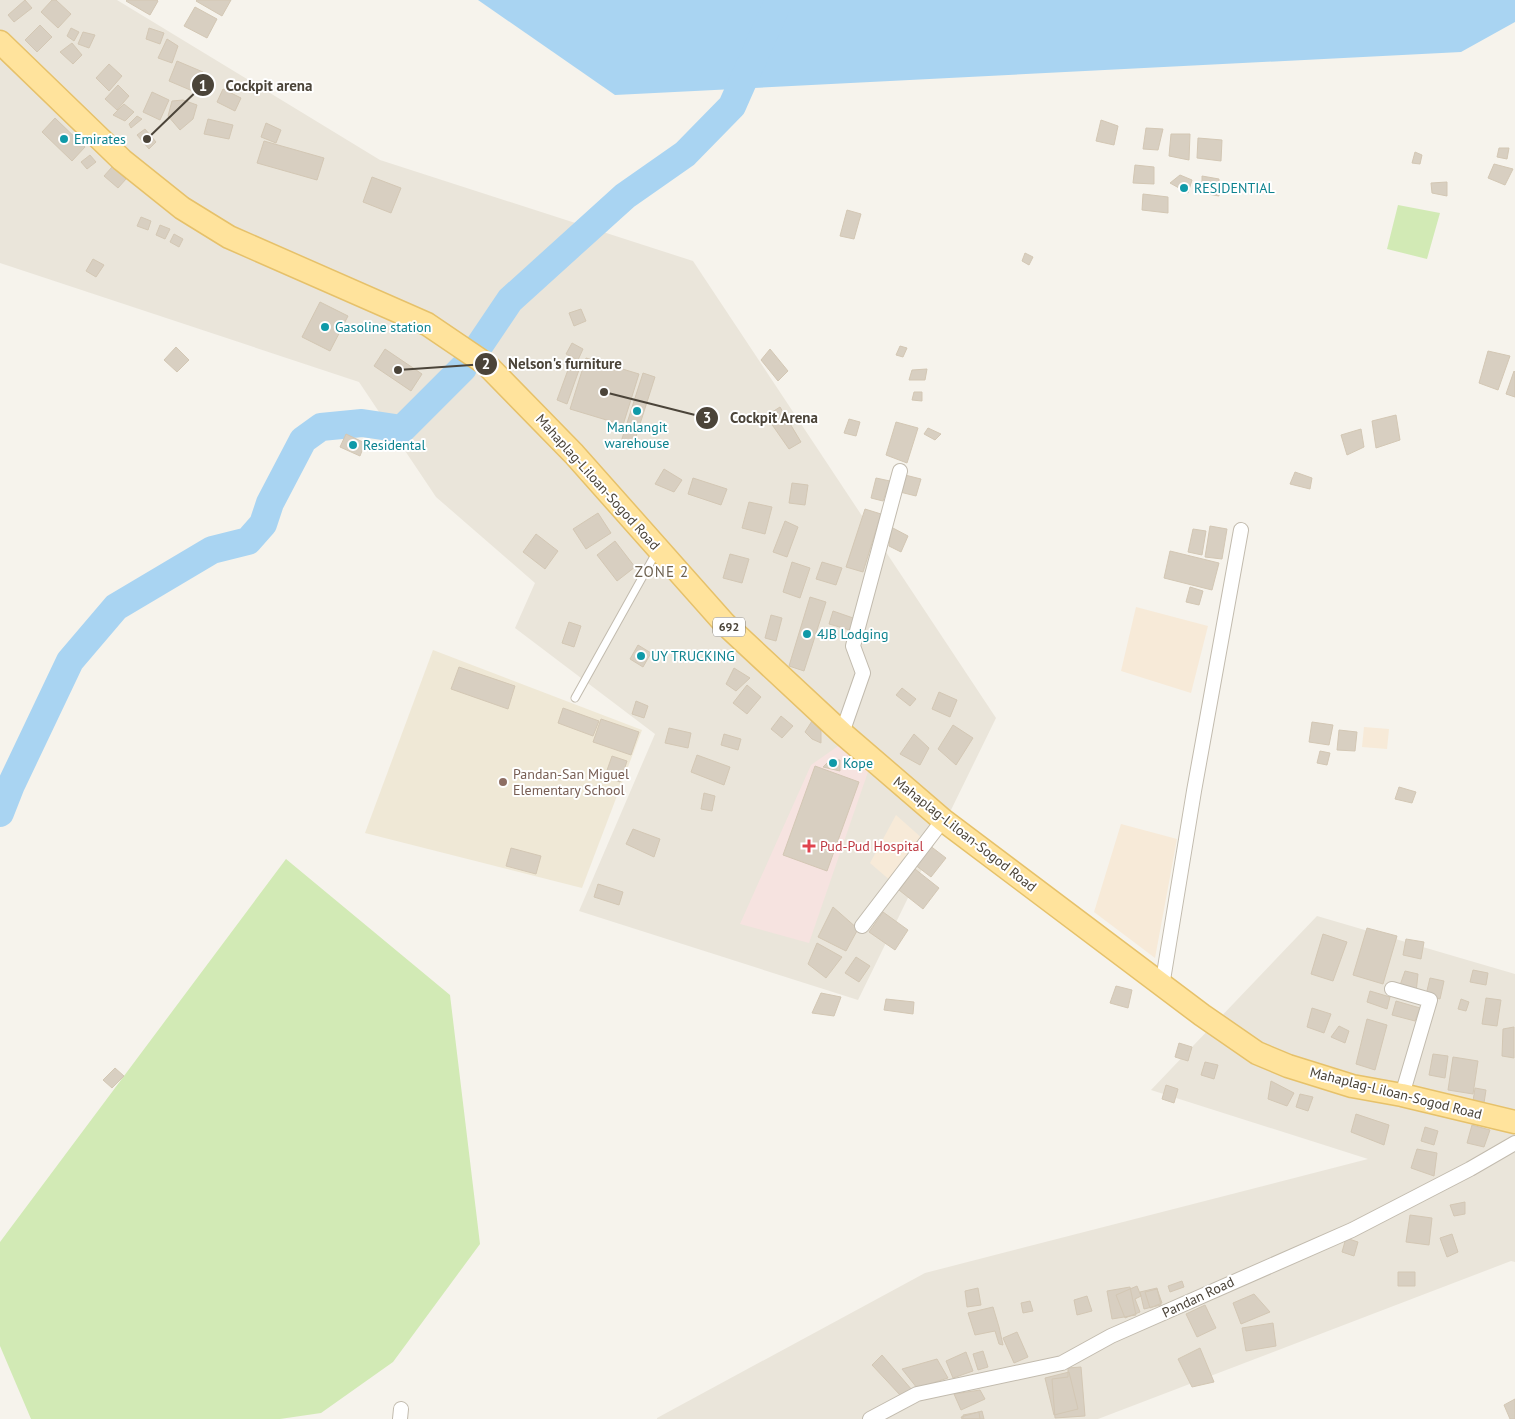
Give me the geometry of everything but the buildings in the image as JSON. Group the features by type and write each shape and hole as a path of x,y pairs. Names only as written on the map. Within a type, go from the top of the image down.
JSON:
{"main road":[{"name":"Mahaplag-Liloan-Sogod Road","path":"0,42 122,160 182,208 229,237 427,324 486,364 574,454 725,624 842,733 943,820 1162,986 1257,1053 1288,1066 1352,1086 1402,1095 1515,1122"}],"street":[{"path":"842,733 863,673 853,646 900,471"},
{"path":"1162,986 1194,791 1241,530"},
{"path":"862,926 943,820"},
{"path":"1392,988 1430,1000 1402,1095"},
{"name":"Pandan Road","path":"870,1419 917,1394 1062,1362 1111,1336 1352,1230 1470,1169 1515,1143"}],"lane":[{"path":"575,698 658,548"}],"shaded area":[{"path":"0,0 117,0 380,160 693,261 996,718 858,1000 579,911 655,734 515,628 535,583 436,497 359,382 0,263"},
{"path":"1136,607 1208,626 1191,693 1121,671"},
{"name":"Pandan-San Miguel Elementary School","path":"433,650 642,730 582,888 365,833"},
{"path":"1364,727 1389,729 1387,749 1362,747"},
{"name":"Pud-Pud Hospital","path":"841,744 869,769 809,943 740,924 811,765"},
{"path":"896,815 923,839 892,882 870,863"},
{"path":"1121,824 1177,839 1155,958 1094,912"},
{"path":"1317,916 1515,974 1515,1262 1511,1261 1098,1419 657,1419 925,1273 1368,1159 1151,1090"}],"green space":[{"path":"1398,205 1440,213 1427,259 1387,249"},
{"path":"286,859 450,995 480,1244 393,1362 321,1413 280,1419 31,1419 0,1346 0,1242"}],"water":[{"path":"478,0 1515,0 1515,22 1461,52 615,95"}],"waterway":[{"path":"479,346 510,300 625,196 685,154 732,106 779,0"},
{"path":"0,813 11,785 70,661 116,607 212,550 248,541 263,524 270,503 303,440 321,427 362,423 402,429 463,368"}],"place":[{"name":"Emirates","path":"64,139"},
{"name":"Cockpit arena","path":"147,139"},
{"name":"RESIDENTIAL","path":"1184,188"},
{"name":"Gasoline station","path":"325,327"},
{"name":"Nelson's furniture","path":"398,370"},
{"name":"Cockpit Arena","path":"604,392"},
{"name":"Manlangit warehouse","path":"637,411"},
{"name":"Residental","path":"353,445"},
{"name":"4JB Lodging","path":"807,634"},
{"name":"UY TRUCKING","path":"641,656"},
{"name":"Kope","path":"833,763"},
{"name":"Pandan-San Miguel Elementary School","path":"503,782"},
{"name":"Pud-Pud Hospital","path":"809,846"}],"district":[{"name":"ZONE 2","path":"662,572"}]}
